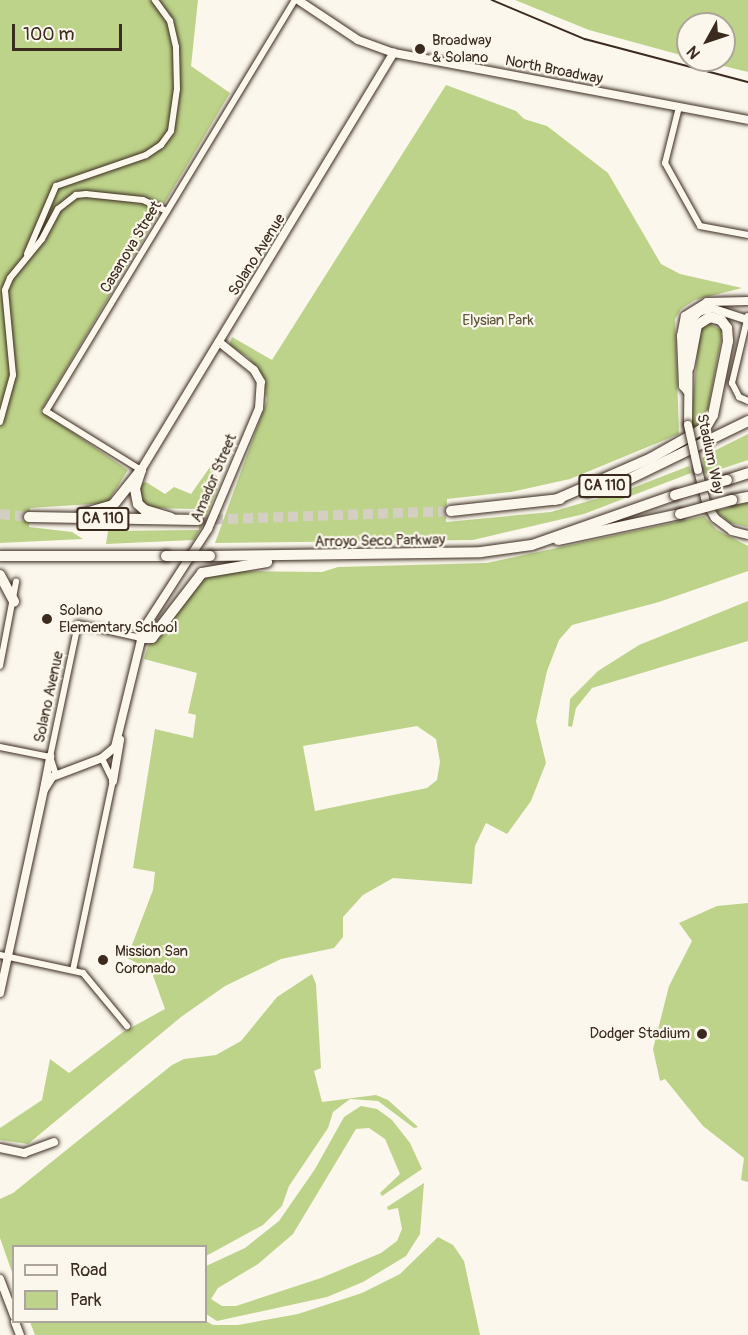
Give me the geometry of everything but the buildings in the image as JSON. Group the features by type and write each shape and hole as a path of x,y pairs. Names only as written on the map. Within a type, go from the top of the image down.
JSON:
{"highway":[{"path":"555,500 651,458 706,427 713,415 728,340 727,328 721,320 710,317 697,325 688,367"},
{"name":"Arroyo Seco Parkway","path":"451,511 555,500 629,479 748,421"},
{"path":"70,518 113,505 141,471"},
{"path":"141,471 135,489 138,504 176,520"},
{"name":"Arroyo Seco Parkway","path":"0,556 443,555 532,545 675,495 748,473"},
{"path":"532,545 600,534 748,497"},
{"name":"CA 110","path":"29,517 198,520"},
{"path":"141,638 152,638 191,584 208,569 294,557"},
{"path":"0,575 14,601"}],"main road":[{"name":"North Broadway","path":"296,0 358,40 394,53 748,120"},
{"name":"Solano Avenue","path":"141,471 394,53"},
{"name":"Stadium Way","path":"687,391 683,386 681,336 685,316 707,302 748,301"},
{"name":"Stadium Way","path":"748,318 715,309 696,314 687,329 687,425 706,503 715,518 732,531 748,535"},
{"name":"Amador Street","path":"102,758 115,747 121,731 141,638 149,616 213,521 263,396 261,382 254,370 219,342"},
{"path":"113,781 121,731"},
{"path":"0,993 4,956 46,786 50,757"},
{"path":"46,786 57,775 102,758"},
{"path":"0,1148 24,1153 54,1142"},
{"path":"0,1279 12,1312"}],"street":[{"path":"0,422 13,375 5,290 27,254 56,186 146,155 161,145 171,131 177,89 176,47 170,21 155,0"},
{"name":"Casanova Street","path":"141,471 46,411 296,0"},
{"path":"679,107 665,163 700,226 748,235"},
{"path":"27,254 42,239 58,209 76,195 143,200 167,211"},
{"path":"748,318 732,384 739,397 748,401"},
{"path":"0,666 16,582"},
{"name":"Solano Avenue","path":"57,775 50,757 78,624 141,638"},
{"path":"0,747 50,757"},
{"path":"73,970 113,781 102,758"},
{"path":"4,956 83,973 127,1026"}],"green space":[{"path":"0,0 198,0 191,66 230,93 41,411 128,470 107,503 30,508 29,527 72,532 83,539 0,543"},
{"path":"515,0 748,0 748,72 736,69 736,12 676,12 676,54 589,30"},
{"name":"Elysian Park","path":"446,85 516,111 524,119 547,126 608,173 661,264 680,274 742,288 695,300 681,309 675,319 679,434 570,479 511,492 447,499 446,522 551,512 630,489 689,466 691,473 584,514 473,540 215,543 267,400 262,375 248,357 229,345 232,337 272,360"},
{"path":"707,322 721,330 721,340 706,419 694,431 691,416 700,328"},
{"path":"748,434 748,460 706,474 702,457"},
{"path":"210,467 220,481 204,522 194,540 106,544 108,531 199,530 198,509 147,508 140,501 141,484 146,482 165,494 174,487 191,494"},
{"path":"748,502 748,527 730,523 716,511"},
{"path":"704,516 717,530 748,546 748,571 659,602 572,625 559,640 547,671 536,721 546,763 531,801 507,834 486,823 475,846 472,884 393,878 363,895 343,917 343,937 334,948 281,959 225,986 181,1017 28,1144 0,1140 0,1128 42,1100 50,1059 69,1073 123,1032 165,1009 151,970 127,958 153,890 155,872 133,868 155,729 193,738 196,715 188,713 197,673 144,659 148,646 192,585 206,574 222,571 322,572 338,567 487,563","holes":["417,726 436,739 440,762 437,780 427,788 315,811 303,746"]},
{"path":"748,601 748,641 592,688 576,708 572,727 568,726 570,699 598,671 639,645"},
{"name":"Dodger Stadium","path":"748,903 748,1182 741,1180 744,1158 703,1126 665,1079 660,1081 653,1049 669,986 692,941 679,923 717,906"},
{"path":"312,974 316,984 321,1068 314,1071 322,1102 376,1095 388,1100 418,1127 414,1128 378,1101 350,1099 333,1112 328,1128 289,1186 282,1206 263,1225 207,1255 207,1245 12,1245 12,1272 0,1238 0,1199 13,1193 172,1065 184,1059 216,1055 241,1041 277,997"},
{"path":"361,1106 377,1109 392,1120 410,1143 422,1169 382,1196 380,1193 400,1174 385,1139 369,1128 356,1129 293,1234 258,1264 218,1288 211,1299 222,1306 236,1306 321,1278 381,1253 397,1241 402,1229 398,1208 388,1210 387,1207 424,1183 420,1234 406,1256 363,1282 327,1297 217,1321 207,1315 207,1266 245,1248 279,1221 315,1169 344,1117"},
{"path":"438,1237 453,1245 464,1261 480,1335 35,1335 30,1323 207,1322 213,1325 238,1325 298,1314 362,1293 400,1274"}],"tunnel":[{"path":"198,520 451,511"},
{"path":"0,514 29,517"}],"tram line":[{"path":"492,0 585,39 748,82"}],"place":[{"name":"Broadway & Solano","path":"420,49"},
{"name":"Solano Elementary School","path":"47,619"},
{"name":"Mission San Coronado","path":"103,960"},
{"name":"Dodger Stadium","path":"702,1034"}]}
